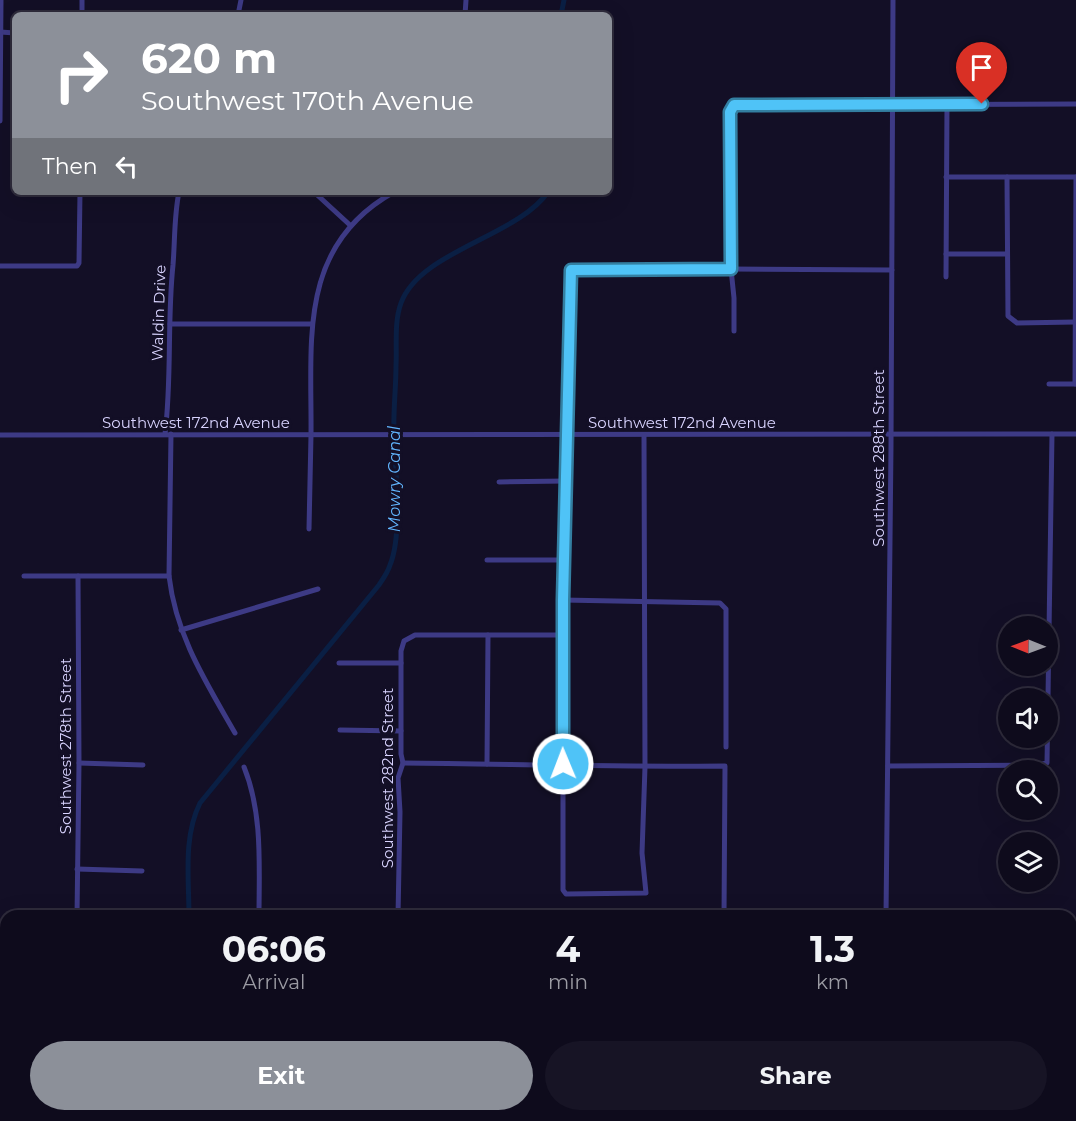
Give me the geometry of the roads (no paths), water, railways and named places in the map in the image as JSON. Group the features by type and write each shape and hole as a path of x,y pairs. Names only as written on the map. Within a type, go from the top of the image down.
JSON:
{"street":[{"path":"0,122 1,0"},
{"name":"Southwest 288th Street","path":"886,910 893,0"},
{"path":"946,277 947,104"},
{"path":"734,331 731,269 730,112 734,105 1076,104"},
{"path":"946,177 1076,177 1075,384 1049,384"},
{"path":"1007,177 1006,311 1010,319 1017,323 1075,322"},
{"path":"0,266 72,268 76,266 79,263 80,195"},
{"name":"Waldin Drive","path":"179,195 170,279 168,434 171,596 193,661 235,733"},
{"path":"317,195 351,226"},
{"path":"309,529 312,324 315,299 323,271 334,250 351,226 388,195"},
{"path":"946,254 1007,254"},
{"path":"644,436 645,767 642,853 646,893 566,894 562,890 563,600 571,270 892,270"},
{"path":"170,324 312,324"},
{"path":"888,766 1037,765 1047,763 1052,434"},
{"name":"Southwest 172nd Avenue","path":"0,435 1076,434"},
{"path":"499,482 566,481"},
{"path":"487,560 565,560"},
{"path":"24,576 169,576"},
{"name":"Southwest 278th Street","path":"77,910 78,576"},
{"path":"181,630 318,589"},
{"path":"563,600 720,603 726,609 726,747"},
{"name":"Southwest 282nd Street","path":"398,910 400,824 398,778 404,763 401,754 401,663 404,641 416,635 488,635"},
{"path":"487,764 488,635 563,635"},
{"path":"339,663 401,663"},
{"path":"340,730 401,731"},
{"path":"79,763 142,765"},
{"path":"404,763 725,766 724,910"},
{"path":"244,767 250,782 259,836 259,910"},
{"path":"77,869 142,871"}],"waterway":[{"name":"Mowry Canal","path":"562,12 564,0"},
{"name":"Mowry Canal","path":"189,910 189,844 200,803 379,585 389,568 394,552 397,519 394,417 397,326 401,303 412,285 428,270 515,221 545,195"}]}
